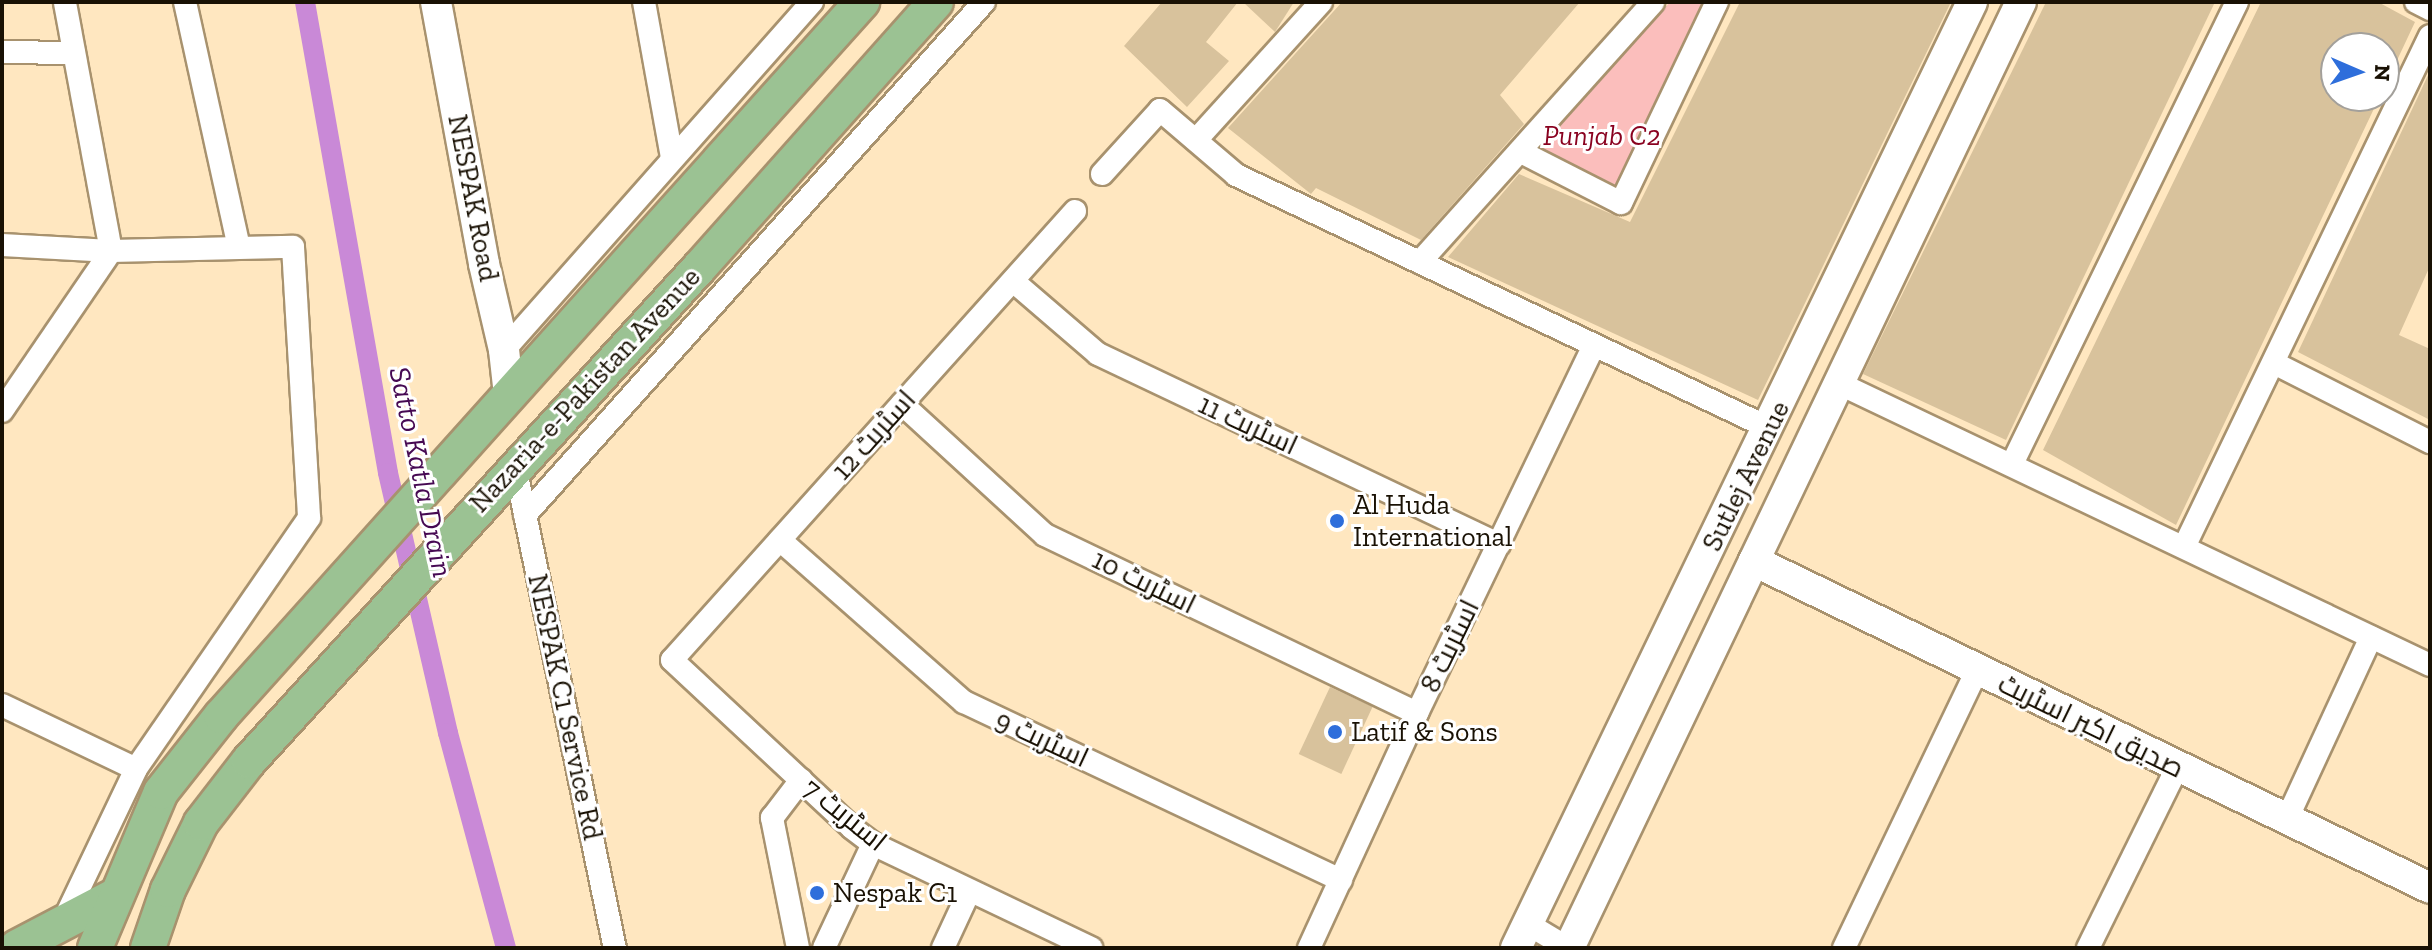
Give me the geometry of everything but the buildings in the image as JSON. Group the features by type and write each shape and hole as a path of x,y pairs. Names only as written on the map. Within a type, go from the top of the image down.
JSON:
{"main road":[{"name":"Nazaria-e-Pakistan Avenue","path":"95,948 161,792 221,716 862,2"},
{"name":"Nazaria-e-Pakistan Avenue","path":"148,948 168,890 201,823 249,761 461,525 699,268 936,2"},
{"path":"18,948 116,895"}],"street":[{"path":"2,411 111,251 65,2"},
{"path":"185,2 239,247"},
{"name":"NESPAK Road","path":"436,2 484,264 504,350 509,395"},
{"path":"644,2 672,158"},
{"path":"504,350 812,2"},
{"path":"525,515 984,2"},
{"path":"1196,140 1321,2"},
{"path":"1420,262 1653,2"},
{"path":"1521,152 1621,203 1717,2"},
{"name":"Sutlej Avenue","path":"1522,936 1972,2"},
{"name":"Sutlej Avenue","path":"1568,948 2021,2"},
{"path":"2012,464 2237,2"},
{"path":"2416,2 2430,9"},
{"path":"2184,547 2430,36"},
{"path":"2,52 74,53"},
{"path":"1946,55 1983,76"},
{"path":"1102,174 1160,110 1236,175 1769,428"},
{"name":"اسٹریٹ 12","path":"672,660 1075,211"},
{"path":"2,245 111,251 293,247 309,518 136,769 61,927"},
{"name":"اسٹریٹ 11","path":"1013,281 1098,354 1499,544"},
{"name":"اسٹریٹ 8","path":"1309,948 1417,713 1594,345"},
{"path":"2274,363 2430,442"},
{"path":"1838,383 2430,665"},
{"name":"اسٹریٹ 10","path":"902,404 1045,535 1417,713"},
{"name":"NESPAK C1 Service Rd","path":"515,466 615,948"},
{"name":"اسٹریٹ 9","path":"780,540 964,702 1341,880"},
{"name":"صدیق اکبر اسٹریٹ","path":"1754,561 2430,888"},
{"path":"2287,819 2371,637"},
{"name":"اسٹریٹ 7","path":"672,660 873,844 1084,946"},
{"path":"1844,948 1977,671"},
{"path":"2,705 136,769"},
{"path":"2089,948 2177,768"},
{"path":"798,948 772,818 801,780"},
{"path":"824,948 873,844"},
{"path":"165,948 168,890"},
{"path":"943,948 969,892"},
{"path":"1522,936 1568,948"},
{"path":"2,940 18,948"}],"green space":[{"name":"Punjab C2","path":"1670,2 1707,2 1620,188 1539,149"}],"waterway":[{"name":"Satto Katla Drain","path":"305,2 388,473 448,733 506,948"}],"place":[{"name":"Al Huda International","path":"1337,521"},
{"name":"Latif & Sons","path":"1335,732"},
{"name":"Nespak C1","path":"817,893"}]}
